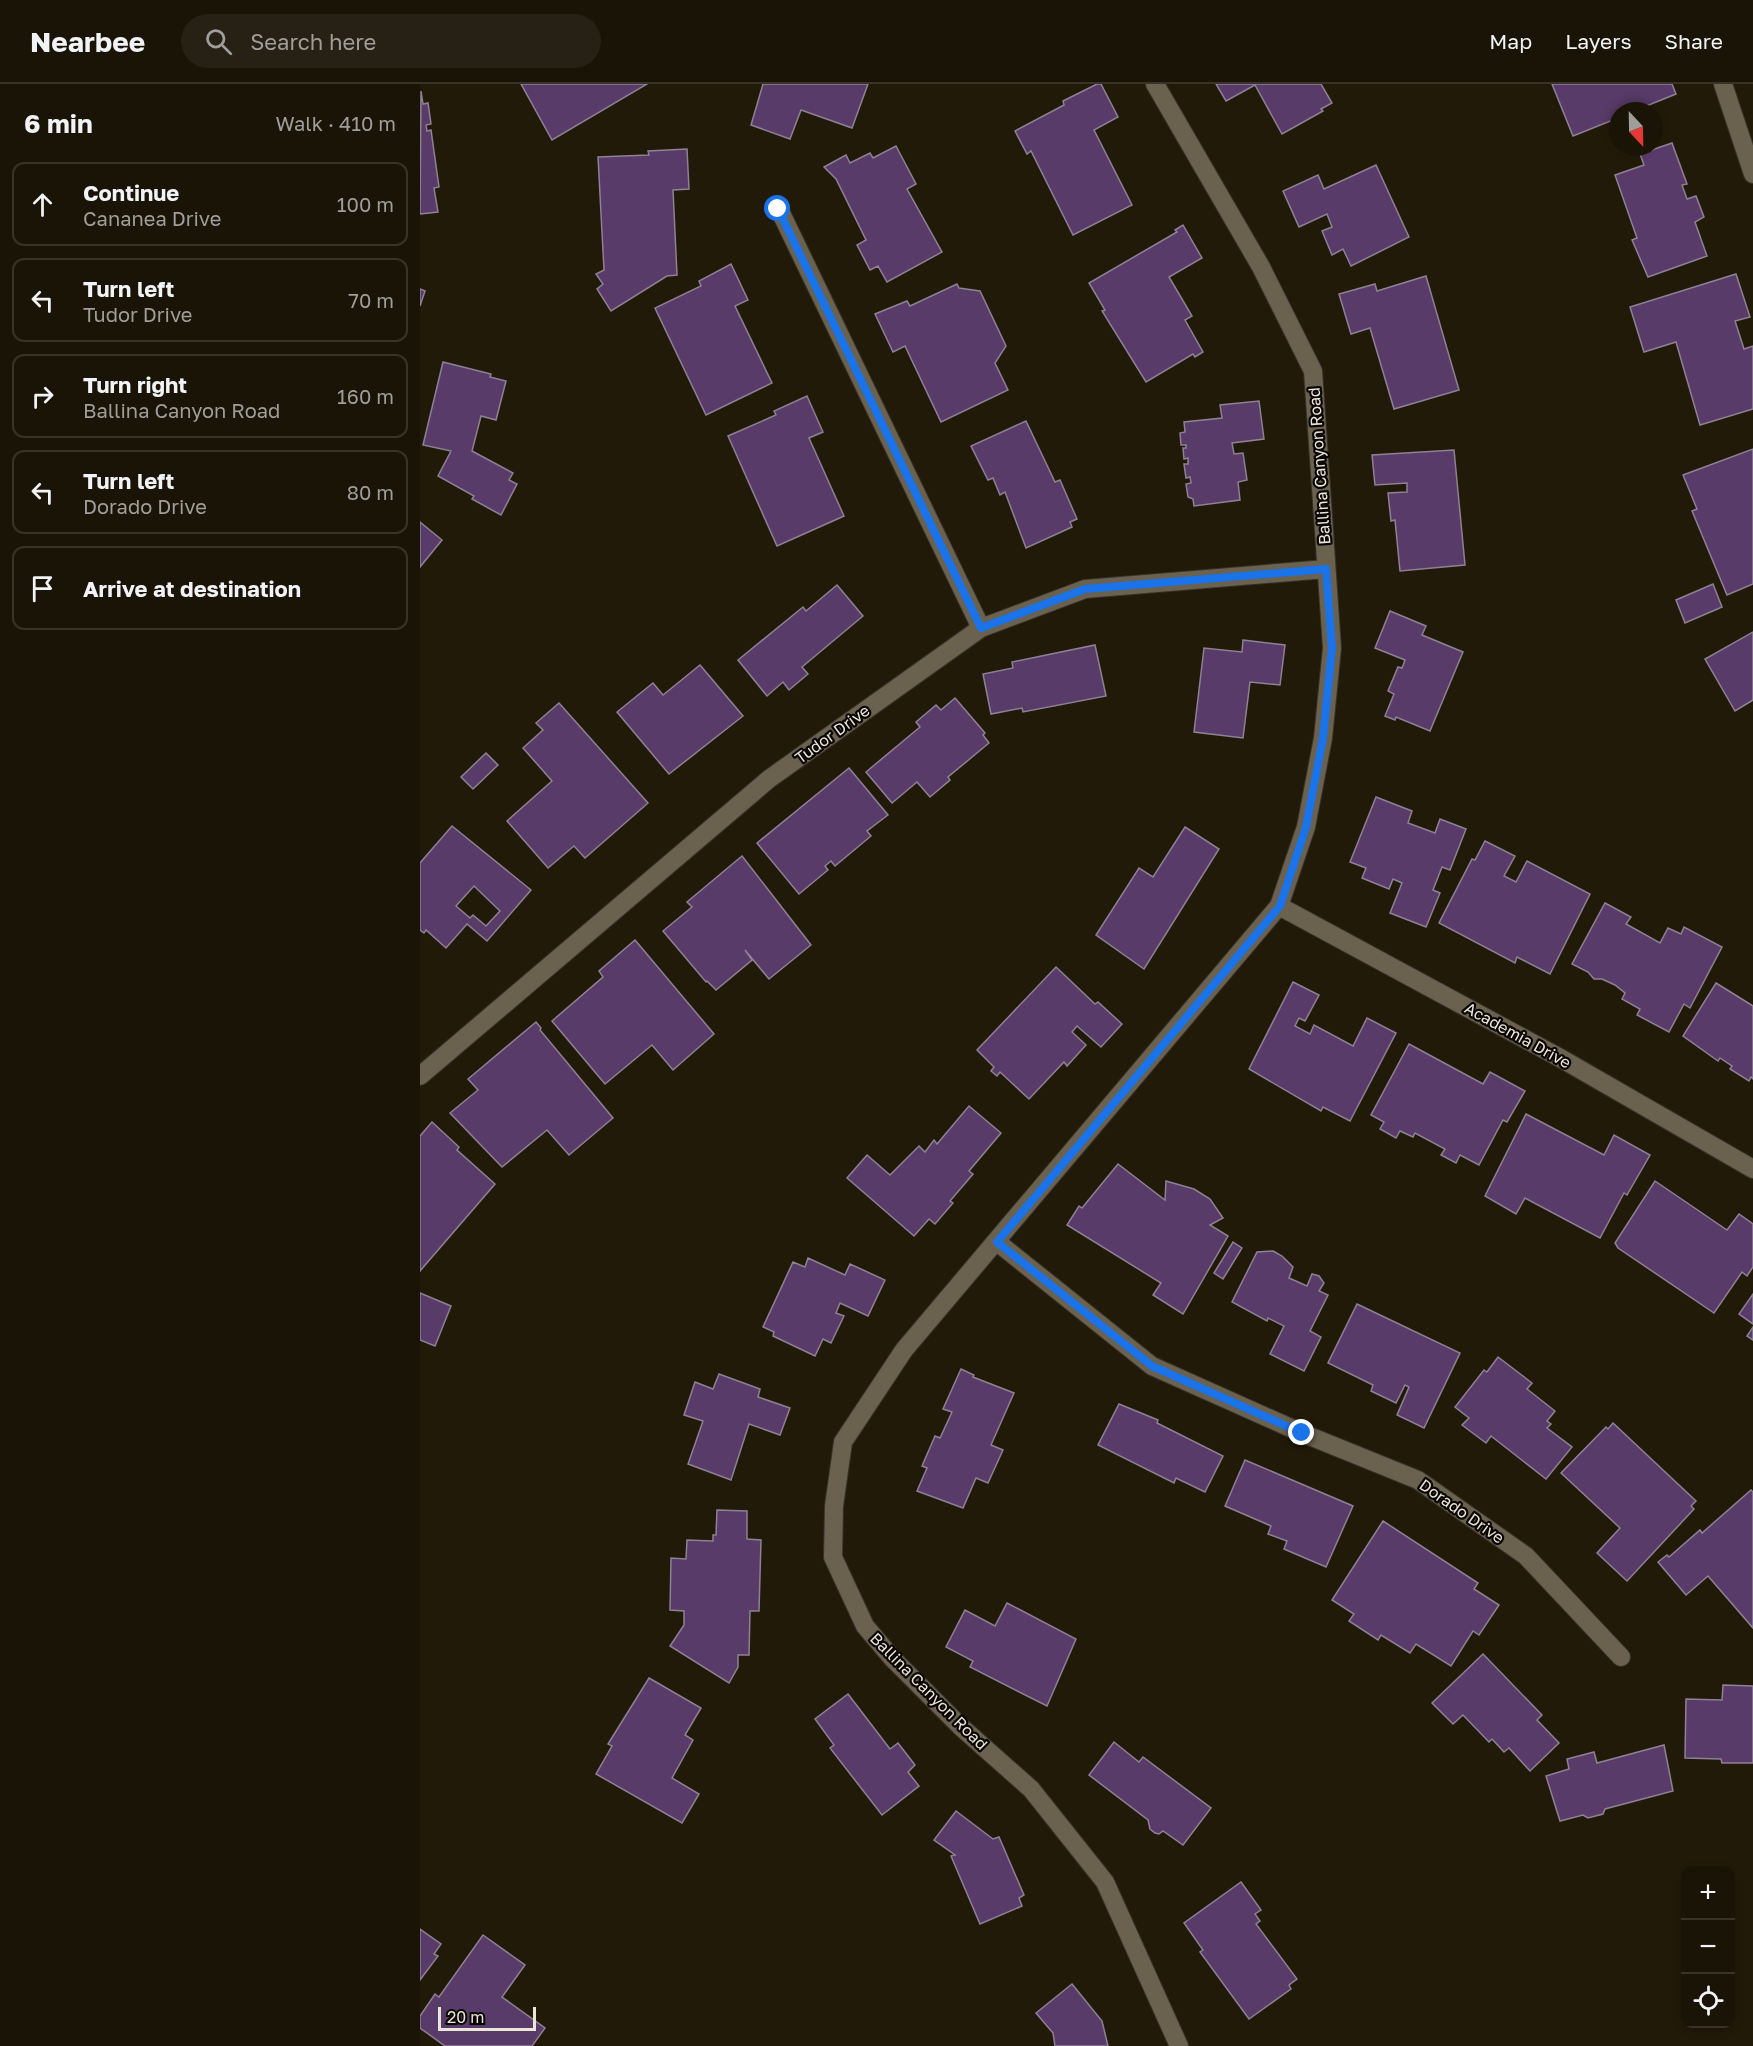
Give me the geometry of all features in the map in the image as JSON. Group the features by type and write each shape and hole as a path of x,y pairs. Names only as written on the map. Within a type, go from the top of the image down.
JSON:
{"street":[{"name":"Ballina Canyon Road","path":"1155,84 1261,267 1313,371 1332,648 1323,738 1306,827 1280,906 904,1350 843,1442 834,1506 833,1557 865,1626 961,1727 1031,1789 1105,1882 1179,2046"},
{"path":"1723,84 1753,174"},
{"path":"778,209 981,628"},
{"name":"Tudor Drive","path":"420,1076 770,779 981,628 1085,589 1326,569"},
{"name":"Academia Drive","path":"1280,906 1562,1059 1753,1169"},
{"name":"Dorado Drive","path":"997,1242 1152,1366 1302,1433 1418,1480 1526,1556 1621,1657"}],"building":[{"path":"521,84 647,84 552,140"},
{"path":"763,84 868,84 852,128 801,110 790,139 751,125"},
{"path":"1101,84 1118,117 1094,130 1132,205 1073,235 1031,151 1027,154 1015,131 1064,105 1063,101"},
{"path":"1216,84 1321,84 1332,103 1321,109 1323,111 1282,134 1255,85 1226,101"},
{"path":"1552,84 1672,84 1676,94 1656,102 1609,102 1609,122 1573,136"},
{"path":"421,91 423,104 428,103 431,124 426,125 427,131 431,130 439,187 434,188 438,212 420,214"},
{"path":"1672,143 1687,184 1682,185 1687,199 1696,196 1704,217 1695,222 1707,256 1648,277 1632,240 1637,238 1615,175 1644,165 1641,156 1663,156 1663,146"},
{"path":"896,146 916,184 907,189 942,252 887,282 878,266 870,270 857,245 866,240 836,179 824,167 846,155 850,163 870,153 873,158"},
{"path":"687,149 689,189 673,190 677,275 667,276 611,311 597,289 603,284 596,274 604,270 598,157 649,155 648,151"},
{"path":"1376,165 1409,237 1351,266 1343,249 1332,255 1322,231 1332,227 1327,214 1299,227 1283,191 1318,175 1324,189"},
{"path":"1183,225 1202,258 1169,277 1192,316 1185,320 1203,352 1195,357 1193,354 1146,382 1102,311 1105,310 1089,283 1177,232 1175,230"},
{"path":"731,264 748,300 735,306 772,383 706,415 655,308 701,286 699,281"},
{"path":"1736,274 1750,317 1735,321 1744,349 1753,346 1753,409 1700,425 1676,342 1644,352 1630,307"},
{"path":"1426,276 1459,390 1394,409 1370,328 1351,334 1339,294 1375,284 1377,291"},
{"path":"957,284 959,288 980,291 1006,346 995,363 1008,390 941,422 905,346 893,352 875,314 907,301 910,306"},
{"path":"420,289 425,291 420,306"},
{"path":"443,362 491,374 490,377 506,381 496,420 481,416 472,451 513,473 509,480 517,484 501,515 472,499 474,496 438,476 451,451 423,445"},
{"path":"807,396 823,432 809,438 844,516 777,546 728,436 776,415 774,411"},
{"path":"1259,401 1264,439 1232,443 1234,454 1243,453 1247,480 1238,482 1240,500 1194,506 1193,499 1188,497 1186,484 1191,483 1190,477 1186,478 1184,464 1188,464 1188,458 1184,459 1183,448 1186,448 1186,445 1181,445 1180,433 1185,432 1184,422 1222,418 1220,405"},
{"path":"1026,421 1055,482 1060,480 1077,519 1070,522 1072,527 1026,548 1005,492 1000,495 993,478 988,480 971,446"},
{"path":"1753,449 1753,584 1727,595 1692,511 1697,509 1683,475"},
{"path":"1454,450 1465,565 1400,571 1395,520 1391,521 1388,493 1407,492 1407,483 1375,485 1372,455"},
{"path":"420,522 442,540 420,567"},
{"path":"1713,584 1722,607 1685,623 1676,600"},
{"path":"837,585 863,616 802,667 808,674 789,690 783,682 767,696 738,660 803,607 806,611"},
{"path":"1390,611 1426,626 1422,635 1463,652 1430,731 1396,717 1395,720 1385,716 1394,694 1388,691 1398,667 1402,668 1405,660 1375,648"},
{"path":"1753,632 1753,700 1735,711 1705,659"},
{"path":"1243,640 1285,645 1280,685 1250,682 1243,738 1194,732 1204,648 1242,652"},
{"path":"1095,645 1106,696 1023,712 1022,708 991,714 983,674 1013,668 1012,662"},
{"path":"700,665 743,716 669,774 617,712 653,683 663,695"},
{"path":"955,698 985,733 983,735 989,743 948,777 950,780 930,797 917,782 892,803 866,772 920,727 916,722 936,705 941,710"},
{"path":"559,703 648,803 585,858 574,846 548,868 507,821 552,781 523,748 543,730 536,723"},
{"path":"486,753 498,765 473,789 461,777"},
{"path":"849,768 888,815 867,831 871,836 835,866 831,861 825,866 828,870 799,894 757,843"},
{"path":"1376,797 1412,811 1408,823 1435,833 1440,819 1466,829 1450,870 1442,867 1433,890 1440,893 1426,927 1390,913 1402,883 1393,879 1389,889 1362,878 1366,868 1350,862"},
{"path":"452,826 531,890 487,941 467,924 446,948 426,930 424,933 420,930 420,863","holes":["474,886 500,911 486,926 473,915 470,918 456,906"]},
{"path":"1185,827 1219,849 1144,969 1096,935 1139,868 1153,877"},
{"path":"1485,841 1515,856 1504,876 1516,882 1527,861 1590,894 1550,974 1517,957 1515,963 1439,923 1472,859 1475,860"},
{"path":"742,856 811,945 769,979 745,950 752,960 716,990 706,982 663,931 692,907 687,902"},
{"path":"1605,903 1631,917 1626,924 1660,943 1668,928 1681,934 1684,927 1722,947 1690,1008 1684,1004 1669,1032 1637,1015 1640,1009 1622,999 1625,993 1615,985 1602,979 1594,979 1588,972 1572,964"},
{"path":"635,940 714,1034 673,1070 652,1045 605,1084 552,1021 603,977 599,971"},
{"path":"1056,967 1095,1004 1098,1002 1122,1024 1101,1047 1077,1026 1072,1032 1086,1045 1067,1066 1064,1062 1029,1099 1000,1072 997,1076 991,1071 994,1067 977,1050"},
{"path":"1293,982 1319,995 1305,1021 1299,1018 1295,1026 1310,1034 1314,1025 1353,1046 1367,1018 1396,1033 1350,1121 1323,1107 1321,1111 1249,1069"},
{"path":"1716,983 1753,1006 1753,1079 1751,1077 1749,1081 1730,1069 1732,1066 1720,1058 1718,1061 1683,1036"},
{"path":"536,1022 540,1030 613,1118 569,1155 547,1130 502,1167 450,1113 478,1090 468,1079"},
{"path":"1409,1044 1483,1084 1490,1072 1525,1091 1507,1122 1503,1120 1479,1165 1460,1155 1456,1163 1441,1155 1445,1149 1415,1133 1413,1137 1400,1131 1396,1138 1380,1129 1384,1122 1371,1115"},
{"path":"969,1106 1001,1133 969,1171 973,1174 950,1201 953,1203 935,1224 929,1219 914,1236 847,1178 867,1155 890,1175 919,1146 925,1152 934,1140 937,1144"},
{"path":"1526,1114 1604,1155 1614,1135 1650,1155 1627,1195 1624,1193 1600,1238 1525,1198 1516,1214 1485,1196"},
{"path":"432,1122 459,1147 457,1150 495,1184 420,1271 420,1136"},
{"path":"1118,1164 1165,1200 1166,1181 1194,1189 1210,1199 1223,1218 1210,1225 1228,1236 1183,1314 1153,1295 1161,1283 1067,1225 1079,1206 1082,1208"},
{"path":"1655,1181 1727,1230 1739,1214 1753,1224 1753,1267 1747,1276 1742,1272 1714,1313 1618,1248 1615,1243"},
{"path":"1233,1242 1242,1248 1223,1279 1214,1273"},
{"path":"1273,1251 1293,1267 1289,1278 1307,1286 1312,1274 1319,1276 1324,1283 1319,1291 1328,1295 1310,1331 1321,1337 1304,1371 1270,1354 1284,1326 1268,1318 1267,1321 1232,1302 1257,1252"},
{"path":"808,1258 845,1275 850,1264 885,1280 868,1316 840,1303 836,1313 844,1316 831,1343 823,1339 815,1356 773,1336 774,1332 763,1327 793,1262 805,1267"},
{"path":"420,1293 451,1306 435,1346 420,1340"},
{"path":"1753,1294 1753,1324 1739,1314"},
{"path":"1357,1304 1460,1353 1424,1428 1397,1415 1409,1387 1405,1385 1396,1403 1371,1391 1373,1385 1328,1363"},
{"path":"1753,1327 1753,1340 1747,1336"},
{"path":"1498,1357 1532,1383 1527,1389 1555,1411 1547,1421 1551,1424 1547,1428 1572,1447 1546,1479 1491,1436 1486,1443 1462,1425 1469,1418 1455,1407 1484,1370 1487,1372"},
{"path":"961,1369 974,1375 973,1377 1014,1393 991,1445 1003,1450 988,1483 976,1478 963,1508 917,1491 927,1468 922,1466 935,1436 940,1438 952,1412 943,1409"},
{"path":"719,1374 760,1389 758,1397 790,1408 780,1435 749,1424 731,1480 688,1464 703,1421 684,1415 695,1382 713,1389"},
{"path":"1119,1404 1158,1420 1157,1423 1223,1456 1205,1492 1176,1478 1174,1483 1098,1445"},
{"path":"1613,1423 1696,1501 1691,1506 1694,1509 1627,1581 1597,1553 1620,1528 1561,1473 1606,1427 1608,1429"},
{"path":"1245,1460 1353,1506 1326,1567 1284,1549 1287,1541 1268,1534 1271,1526 1225,1506"},
{"path":"1751,1490 1753,1492 1753,1628 1708,1576 1686,1595 1658,1562 1667,1555 1669,1557 1700,1530 1702,1533"},
{"path":"717,1510 747,1511 747,1539 761,1540 759,1611 750,1611 749,1655 738,1655 738,1667 729,1683 670,1646 684,1625 684,1611 670,1610 671,1558 686,1559 687,1540 713,1541 713,1535 716,1535"},
{"path":"1383,1521 1478,1583 1474,1589 1499,1605 1479,1635 1473,1631 1451,1666 1416,1644 1410,1653 1381,1635 1378,1640 1349,1621 1354,1614 1332,1600"},
{"path":"1007,1603 1076,1639 1047,1706 970,1667 973,1661 946,1647 965,1610 995,1626"},
{"path":"1483,1654 1542,1715 1537,1720 1559,1743 1530,1771 1509,1748 1504,1752 1492,1739 1489,1742 1463,1715 1453,1724 1432,1703"},
{"path":"649,1678 701,1708 685,1735 693,1740 672,1778 699,1794 682,1823 596,1774 612,1746 608,1744"},
{"path":"1723,1685 1753,1686 1753,1763 1722,1763 1721,1759 1685,1758 1686,1699 1722,1700"},
{"path":"848,1694 890,1749 898,1743 915,1765 908,1772 919,1786 882,1815 830,1748 834,1745 815,1719"},
{"path":"1114,1742 1139,1762 1143,1757 1211,1808 1183,1845 1163,1831 1159,1834 1155,1833 1150,1829 1148,1820 1089,1775"},
{"path":"1664,1745 1673,1791 1605,1809 1603,1814 1588,1818 1583,1815 1560,1821 1546,1776 1569,1769 1567,1759 1594,1752 1597,1763"},
{"path":"956,1811 993,1839 999,1837 1024,1895 1019,1898 1022,1906 980,1924 951,1856 955,1855 934,1840"},
{"path":"1241,1882 1261,1910 1255,1914 1260,1921 1256,1924 1297,1979 1289,1985 1291,1989 1249,2019 1200,1952 1203,1950 1184,1923"},
{"path":"420,1929 441,1944 434,1954 438,1956 420,1980"},
{"path":"483,1935 525,1965 502,1997 545,2028 532,2046 445,2046 420,2028 420,2016 435,1994 439,1997"},
{"path":"1072,1984 1102,2021 1108,2046 1055,2046 1053,2033 1036,2013"}],"route":[{"path":"778,209 981,628 1085,589 1326,569 1332,648 1323,738 1306,827 1280,906 997,1242 1152,1366 1302,1433"}]}
